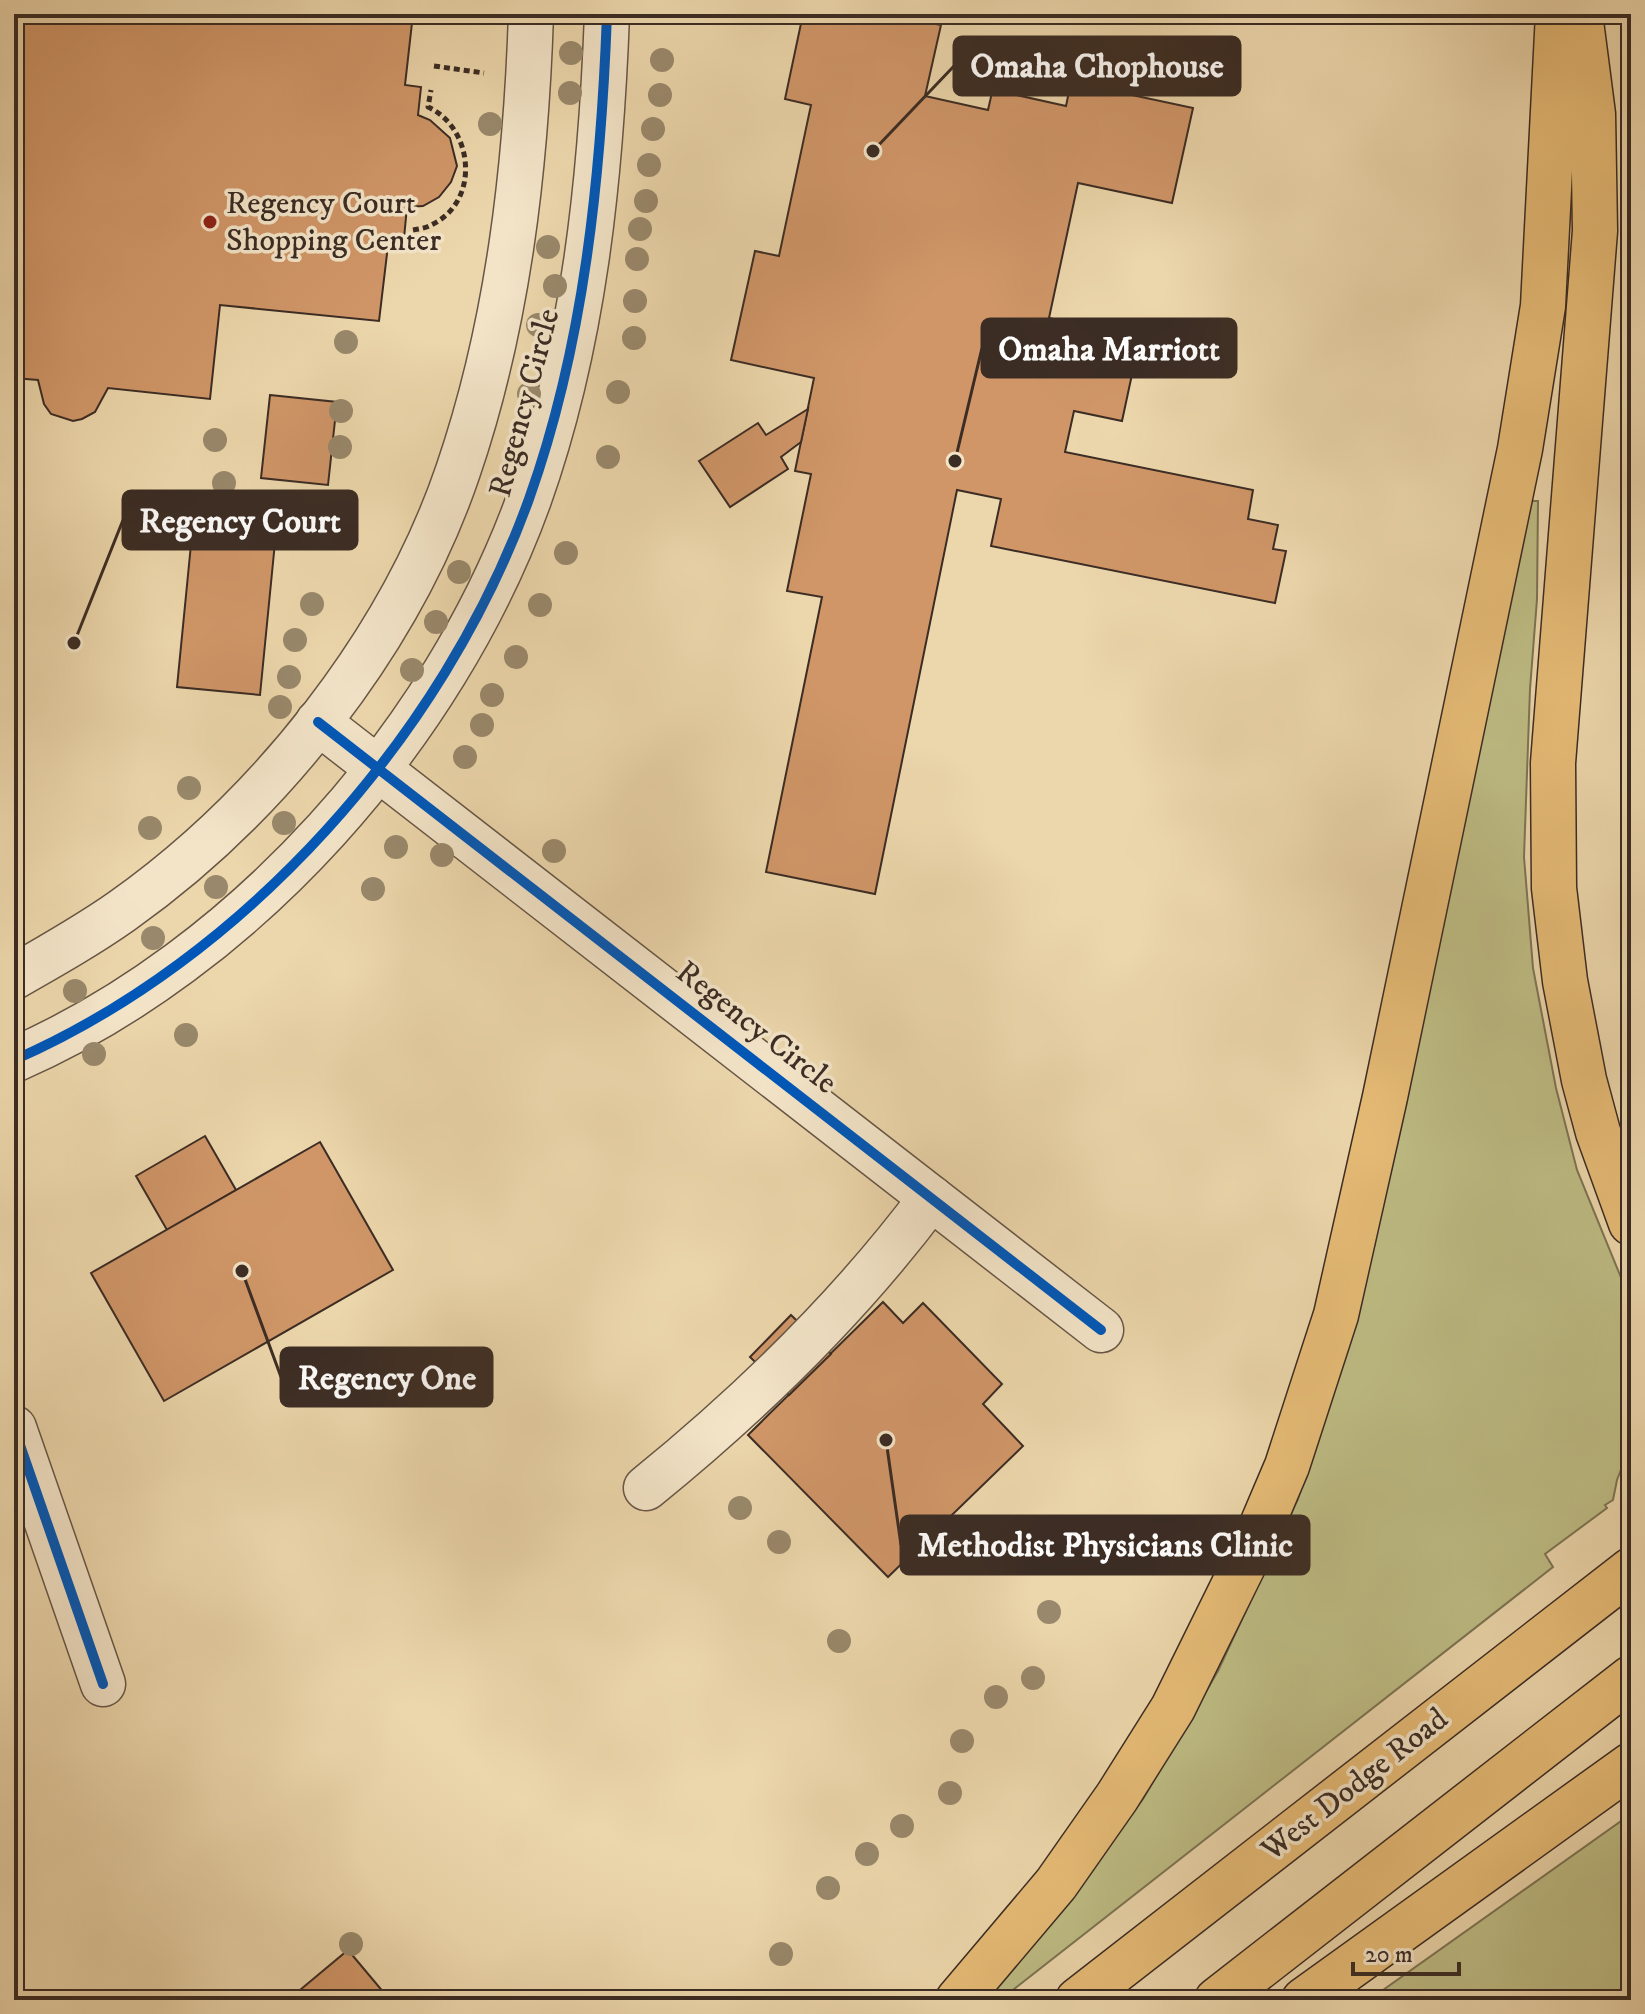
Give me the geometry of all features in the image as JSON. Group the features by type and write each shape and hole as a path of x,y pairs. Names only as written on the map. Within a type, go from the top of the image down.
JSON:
{"highway":[{"path":"958,2000 1056,1884 1117,1797 1173,1708 1246,1560 1287,1466 1336,1315 1385,1097 1520,449 1543,306 1558,14"},
{"path":"1580,14 1593,114 1595,231 1553,763 1554,888 1565,981 1581,1065 1598,1132 1631,1223"},
{"name":"West Dodge Road","path":"1078,2000 1631,1570"},
{"path":"1217,2000 1631,1678"},
{"path":"1304,2000 1631,1765"}],"street":[{"name":"Regency Circle","path":"14,977 63,950 124,910 229,822 318,722 396,606 427,547 457,474 478,410 493,345 520,178 531,14"},
{"name":"Regency Circle","path":"14,1060 102,1015 168,971 230,922 283,874 379,768 450,664 486,597 529,500 568,361 591,218 604,88 607,14"},
{"name":"Regency Circle","path":"318,722 1101,1330"},
{"path":"646,1488 705,1440 800,1351 894,1248 931,1198"},
{"path":"14,1428 103,1684"}],"path":[{"path":"434,66 484,73"},
{"path":"413,230 432,225 447,213 459,199 467,173 465,152 459,136 438,111 428,107 431,90"}],"shaded area":[{"path":"1528,501 1538,501 1537,599 1530,689 1524,857 1533,968 1556,1088 1577,1170 1631,1302 1631,1444 1613,1500 1605,1505 1607,1508 1545,1554 1553,1567 1000,2000 984,2000 1073,1893 1143,1799 1218,1671 1298,1499 1360,1306"},
{"path":"1631,1814 1631,2000 1369,2000"}],"building":[{"name":"Regency Court Shopping Center","path":"14,14 413,14 405,85 421,87 418,115 430,120 450,138 457,166 451,182 439,197 423,206 407,207 404,238 389,237 379,321 220,305 210,399 108,388 95,412 82,419 73,421 51,414 44,404 38,380 14,378"},
{"path":"803,14 887,14 941,25 925,96 988,110 1000,57 1020,61 1012,94 1066,106 1071,82 1193,108 1172,203 1078,183 1049,318 1140,337 1122,421 1074,411 1065,452 1253,490 1248,519 1278,525 1273,549 1286,551 1275,603 991,546 1001,499 957,490 875,894 766,872 822,597 787,591 811,474 795,471 814,378 731,360 755,251 779,256 811,105 785,99"},
{"path":"270,395 337,402 328,485 261,478"},
{"path":"808,409 801,442 781,457 788,469 730,507 699,461 758,423 766,435"},
{"path":"193,524 276,532 260,695 177,687"},
{"path":"205,1136 236,1190 167,1230 136,1176"},
{"path":"320,1142 393,1270 164,1401 91,1273"},
{"path":"883,1302 903,1323 923,1303 1002,1384 983,1404 1023,1446 888,1577 748,1435"},
{"path":"791,1315 831,1354 789,1395 750,1357"},
{"path":"348,1950 390,2000 288,2000"}],"cycle path":[{"path":"14,1060 99,1017 180,963 256,900 326,830 390,754 445,672 492,587 529,499 564,381 594,198 607,14"},
{"path":"318,722 1101,1330"},
{"path":"14,1428 103,1684"}],"place":[{"name":"Omaha Chophouse","path":"873,151"},
{"name":"Regency Court Shopping Center","path":"210,222"},
{"name":"Omaha Marriott","path":"955,461"},
{"name":"Regency Court","path":"74,643"},
{"name":"Regency One","path":"242,1271"},
{"name":"Methodist Physicians Clinic","path":"886,1440"}]}
